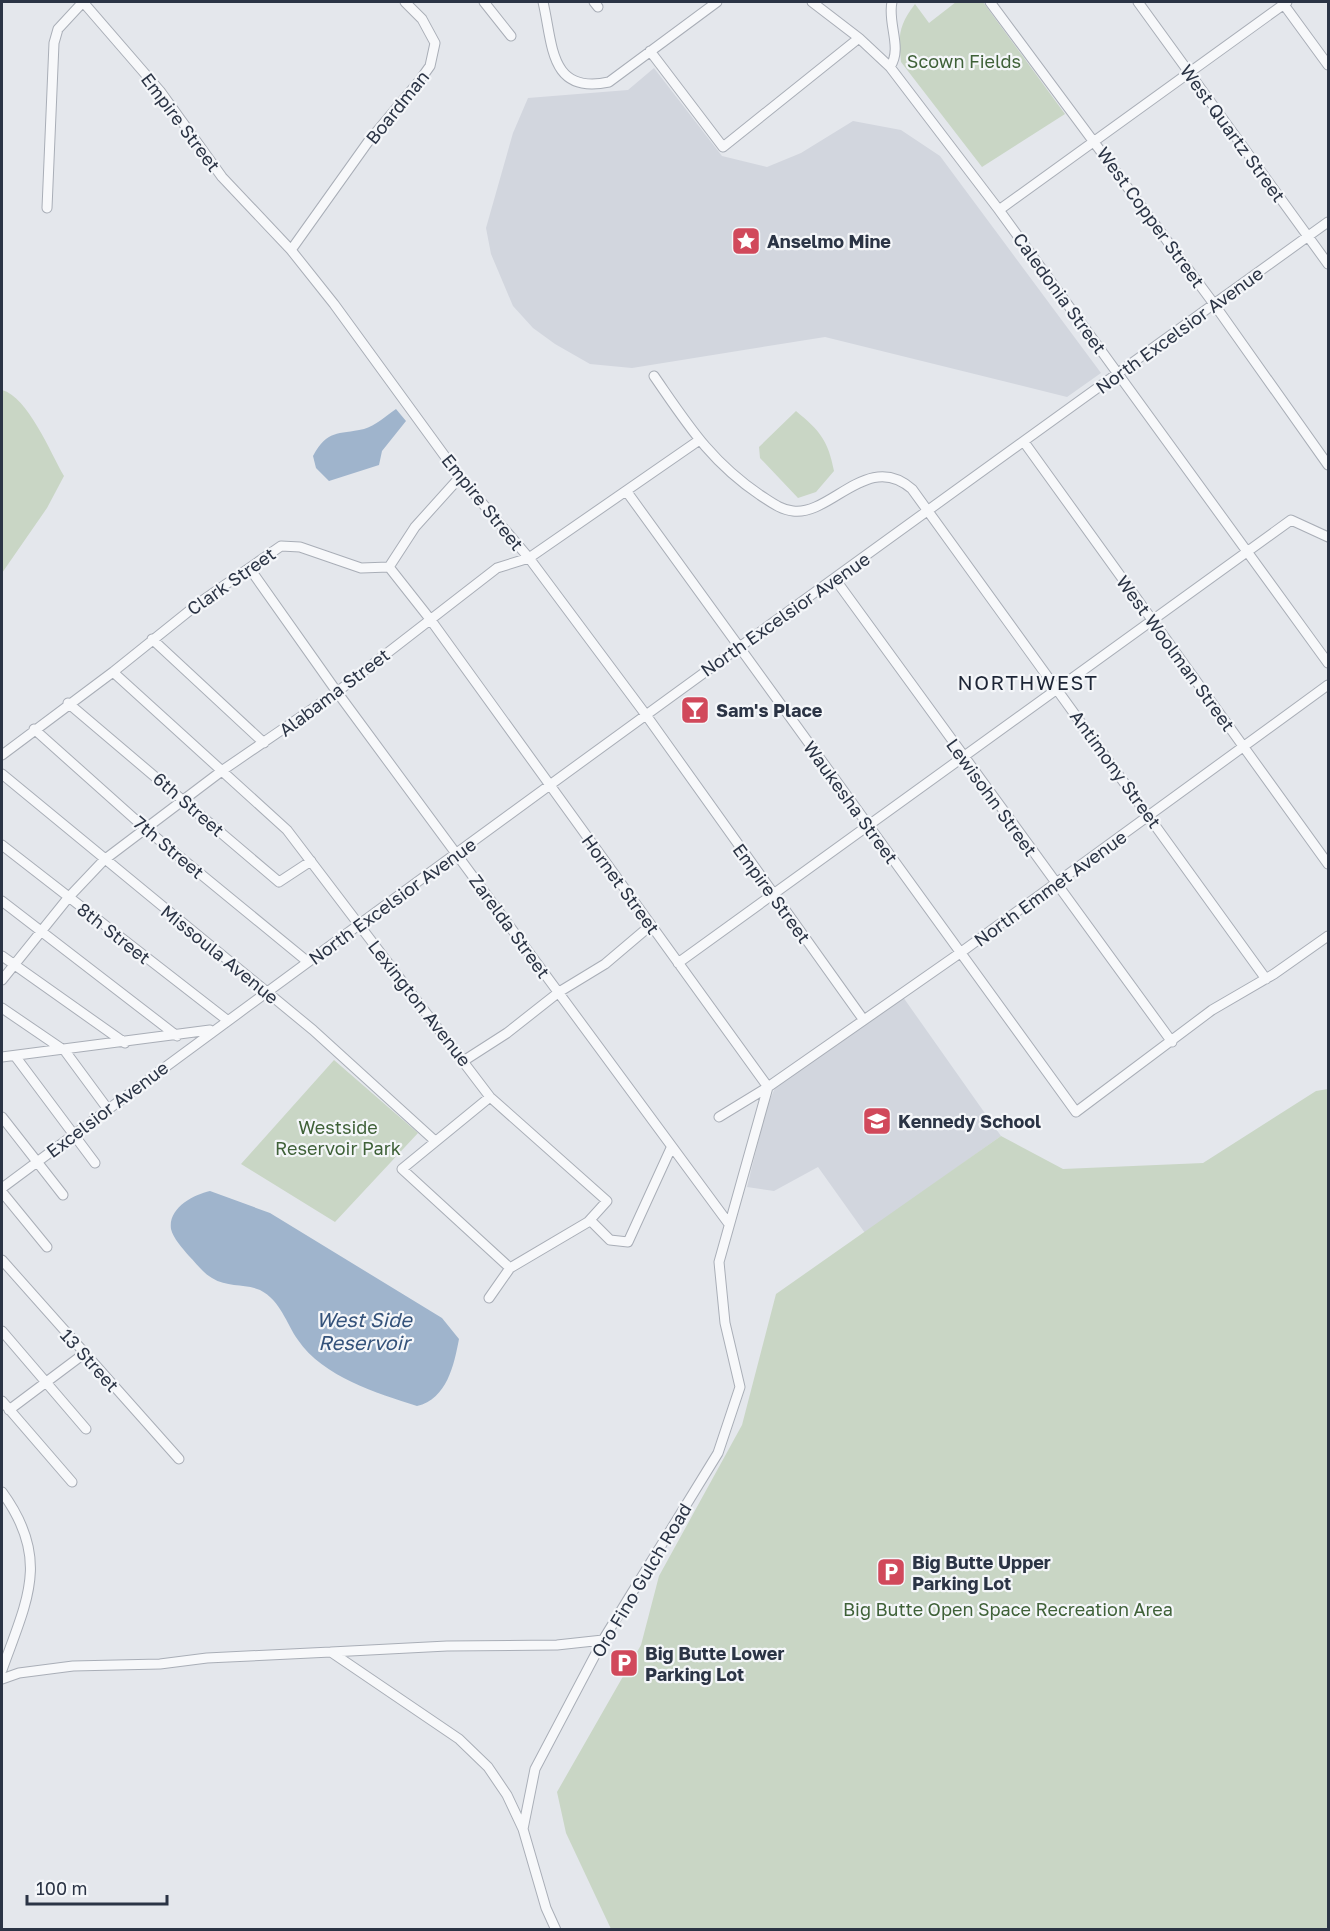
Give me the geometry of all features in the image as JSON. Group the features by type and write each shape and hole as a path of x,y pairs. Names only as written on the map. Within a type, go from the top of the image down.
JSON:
{"street":[{"path":"47,207 54,43 58,29 83,2"},
{"name":"Empire Street","path":"83,2 160,91 222,177 291,250 334,304 460,477 529,558 646,715 863,1019"},
{"name":"Boardman","path":"291,250 368,142 430,66 435,43 422,19 405,2"},
{"path":"484,2 511,36"},
{"path":"543,2 549,39 559,70 577,82 592,86 609,82 717,2"},
{"name":"Caledonia Street","path":"812,2 859,38 890,67 999,210 1329,663"},
{"path":"890,67 896,55 890,16 892,2"},
{"name":"West Copper Street","path":"990,2 1214,304 1329,465"},
{"name":"West Quartz Street","path":"1138,2 1329,264"},
{"path":"999,210 1190,73 1284,2 1329,65"},
{"path":"650,51 723,147 859,38"},
{"name":"North Excelsior Avenue","path":"213,1030 740,646 1329,222"},
{"path":"654,376 698,441"},
{"name":"Alabama Street","path":"2,980 12,963 104,860 147,830 223,770 337,692 497,568 529,558 698,441"},
{"name":"Antimony Street","path":"698,441 717,461 753,490 779,507 796,512 813,507 854,484 880,478 906,484 930,511 1059,688 1266,979"},
{"name":"West Woolman Street","path":"1024,442 1329,864"},
{"path":"389,567 415,527 460,477"},
{"name":"Waukesha Street","path":"627,492 1076,1112 1172,1042"},
{"path":"678,963 1291,520 1329,537"},
{"name":"Clark Street","path":"2,755 68,703 113,672 152,639 281,546 300,547 361,568 389,567"},
{"name":"Hornet Street","path":"389,567 430,619 768,1087"},
{"name":"Zarelda Street","path":"250,569 337,692 729,1224"},
{"name":"Lewisohn Street","path":"835,579 1172,1042"},
{"path":"152,639 264,744"},
{"name":"Lexington Avenue","path":"113,672 287,830 465,1060 490,1097 607,1201 590,1220"},
{"name":"North Emmet Avenue","path":"719,1117 768,1087 960,953 1329,685"},
{"name":"6th Street","path":"68,703 184,799 279,882 311,861"},
{"name":"7th Street","path":"34,729 147,830 308,962"},
{"name":"Missoula Avenue","path":"2,774 313,1030 434,1140"},
{"name":"8th Street","path":"2,845 227,1020"},
{"path":"2,901 177,1036"},
{"path":"465,1060 507,1033 559,992 605,964 651,925"},
{"path":"1172,1042 1212,1011 1266,979 1329,936"},
{"path":"2,956 125,1043"},
{"path":"2,1008 65,1051 107,1108"},
{"path":"2,1057 65,1051 213,1030"},
{"name":"Excelsior Avenue","path":"2,1190 107,1108 213,1030"},
{"path":"15,1056 94,1163"},
{"path":"729,1224 768,1087"},
{"path":"490,1097 402,1168 510,1268"},
{"path":"2,1117 35,1163 63,1195"},
{"path":"489,1298 510,1268 590,1220 610,1240 628,1242 671,1148"},
{"path":"2,1190 47,1246"},
{"name":"Oro Fino Gulch Road","path":"555,1929 546,1908 523,1829 535,1769 603,1640 718,1453 740,1387 725,1323 719,1262 729,1224"},
{"name":"13 Street","path":"2,1260 179,1459"},
{"path":"2,1331 86,1429"},
{"path":"9,1410 85,1353"},
{"path":"2,1401 72,1482"},
{"path":"2,1492 11,1505 29,1545 32,1578 2,1670"},
{"path":"2,1679 19,1673 73,1666 160,1664 207,1658 447,1646 557,1645 603,1640"},
{"path":"331,1652 459,1739 488,1767 507,1795 523,1829"}],"shaded area":[{"name":"Anselmo Mine","path":"654,68 722,156 767,167 801,153 853,121 901,130 940,156 1101,373 1067,397 825,337 632,368 590,364 555,344 533,328 513,306 491,254 486,228 513,133 528,98 628,90"},
{"name":"Kennedy School","path":"903,997 1001,1136 865,1233 818,1167 774,1191 747,1187 767,1106 775,1088"}],"green space":[{"name":"Scown Fields","path":"956,2 983,2 1065,114 982,167 901,62 901,31 915,4 929,23"},
{"path":"2,390 21,403 29,414 64,476 47,508 2,573"},
{"path":"796,411 822,437 829,451 834,471 816,492 798,498 760,458 759,447"},
{"name":"Westside Reservoir Park","path":"334,1060 418,1133 335,1222 241,1164"},
{"name":"Big Butte Open Space Recreation Area","path":"1328,1089 1328,1929 611,1929 566,1833 557,1792 641,1645 659,1576 742,1425 776,1294 1001,1136 1063,1169 1203,1163 1316,1091"}],"water":[{"path":"396,409 406,421 382,451 379,465 329,481 316,468 313,456 318,447 329,437 368,428"},
{"name":"West Side Reservoir","path":"210,1191 270,1213 442,1318 459,1339 447,1380 436,1396 417,1406 368,1389 336,1374 309,1353 298,1340 278,1306 267,1295 254,1288 218,1281 206,1273 176,1240 171,1229 171,1222 173,1215 189,1199"}],"place":[{"name":"Anselmo Mine","path":"746,241"},
{"name":"Sam's Place","path":"695,710"},
{"name":"Kennedy School","path":"877,1121"},
{"name":"Big Butte Upper Parking Lot","path":"891,1572"},
{"name":"Big Butte Lower Parking Lot","path":"624,1663"}],"district":[{"name":"NORTHWEST","path":"1028,682"}]}
